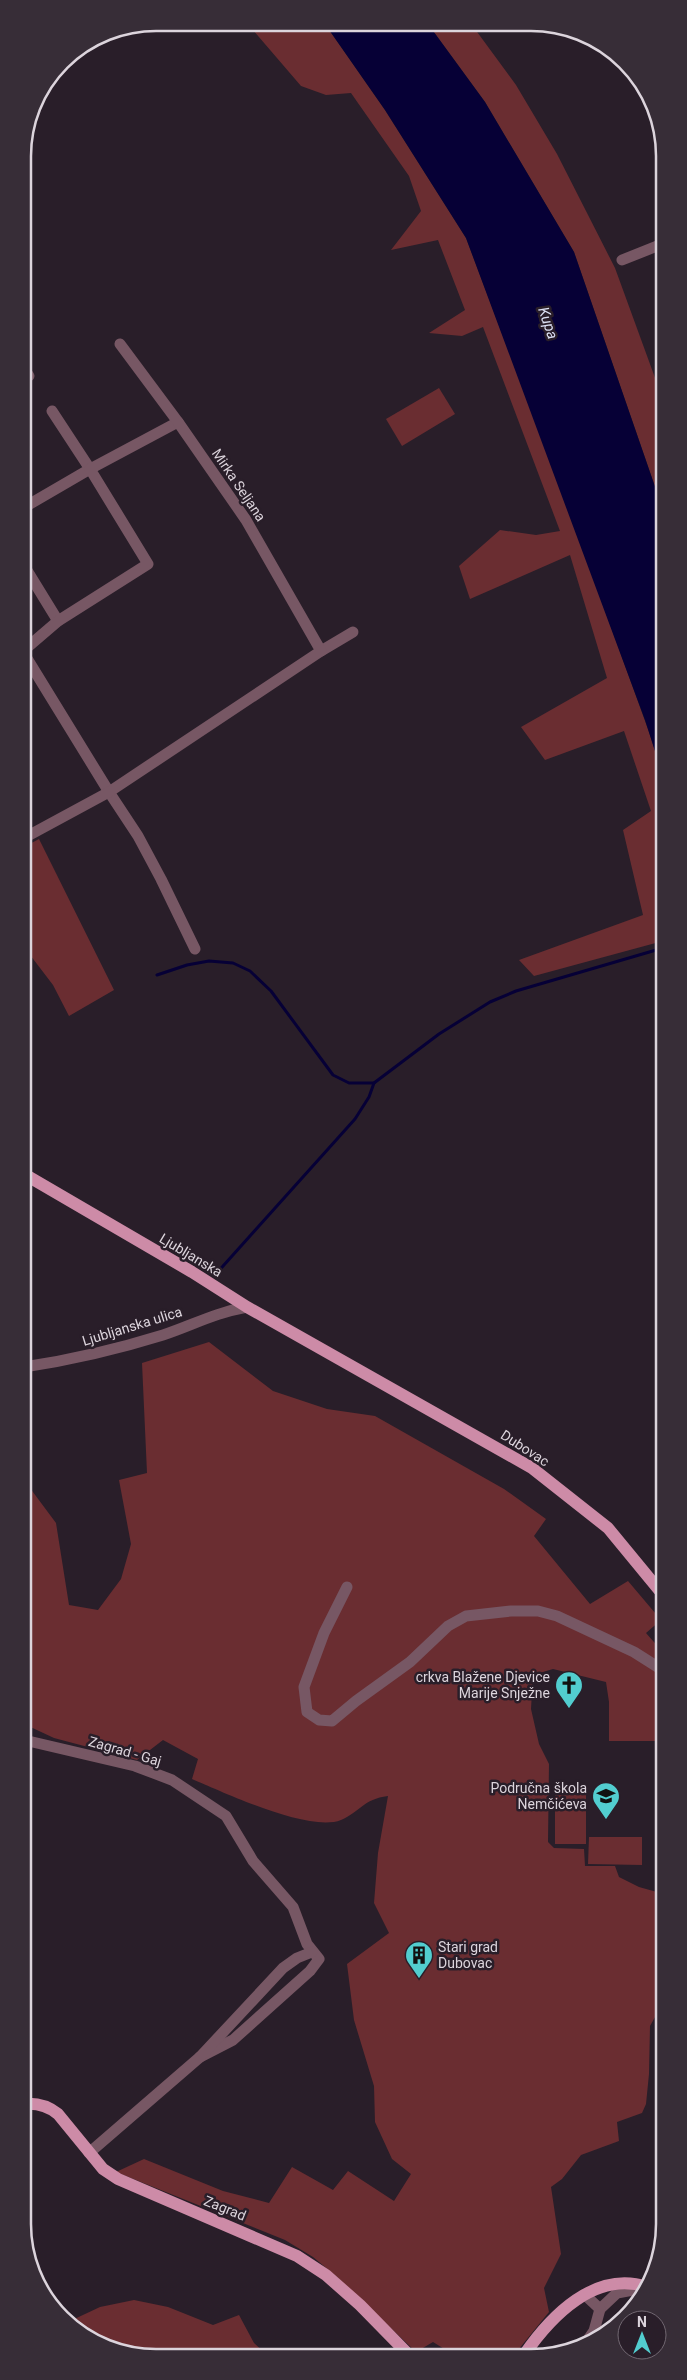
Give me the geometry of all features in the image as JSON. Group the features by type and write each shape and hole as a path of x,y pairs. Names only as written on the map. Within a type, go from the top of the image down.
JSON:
{"main road":[{"name":"Ljubljanska","path":"32,1178 192,1272 247,1308 343,1362"},
{"name":"Dubovac","path":"343,1362 532,1468 608,1528 655,1585"},
{"name":"Zagrad","path":"31,2103 49,2107 58,2114 89,2154 103,2169 118,2179 297,2256 326,2275 360,2305 404,2349"},
{"path":"528,2349 545,2327 558,2314 600,2286 617,2282 639,2286"}],"street":[{"path":"622,260 656,246"},
{"name":"Mirka Seljana","path":"120,344 178,422 246,520 321,651"},
{"path":"32,643 58,621 148,564 52,411"},
{"path":"32,503 178,422"},
{"path":"32,578 58,621"},
{"path":"32,834 108,792 321,651 354,632"},
{"path":"32,666 108,792 138,836 157,870 194,949"},
{"name":"Ljubljanska ulica","path":"31,1366 62,1362 163,1335 221,1312 247,1308"},
{"path":"347,1587 324,1633 304,1688 307,1712 318,1720 332,1721 410,1662 448,1626 466,1616 511,1611 538,1611 610,1640 655,1666"},
{"name":"Zagrad - Gaj","path":"31,1742 135,1766 172,1780 226,1816 253,1861 293,1907 315,1955"},
{"path":"89,2154 200,2057 283,1968 298,1958 315,1955 310,1971 233,2040 200,2057"},
{"path":"593,2332 600,2309 617,2293 637,2289"},
{"path":"585,2295 600,2309"}],"shaded area":[{"path":"433,31 477,31 516,85 557,154 615,268 656,380 656,489 574,252 485,102"},
{"path":"254,32 330,32 385,110 466,238 568,508 656,753 656,943 534,976 519,960 643,915 623,830 651,811 624,731 545,760 521,727 607,678 570,555 470,599 459,566 500,530 536,535 560,531 483,327 462,336 429,333 465,310 438,240 391,250 421,211 409,176 351,93 326,95 301,86"},
{"path":"439,388 455,414 402,446 386,419"},
{"path":"39,839 114,990 69,1016 53,985 32,957 32,843"},
{"path":"209,1342 273,1391 327,1409 375,1416 504,1489 546,1519 534,1536 590,1604 628,1581 655,1613 655,1625 646,1633 655,1644 655,1741 609,1741 609,1702 606,1682 553,1669 533,1675 531,1709 539,1744 549,1764 548,1842 554,1848 584,1849 585,1866 615,1866 619,1877 639,1887 655,1892 655,2017 650,2026 649,2074 646,2104 642,2113 617,2122 619,2141 581,2155 562,2179 551,2187 561,2254 544,2288 549,2312 519,2349 444,2349 433,2342 421,2349 413,2349 337,2277 313,2257 285,2240 116,2172 144,2159 223,2191 269,2203 292,2167 333,2190 348,2171 394,2201 411,2174 392,2159 375,2122 374,2086 354,2020 347,1964 389,1933 374,1903 378,1853 388,1796 367,1803 341,1820 327,1823 309,1821 266,1809 192,1779 198,1759 163,1740 137,1760 54,1738 31,1727 31,1490 56,1523 69,1605 98,1610 121,1579 131,1544 119,1480 147,1473 142,1363"},
{"path":"555,1792 586,1792 586,1844 555,1844"},
{"path":"589,1837 642,1837 642,1865 588,1864"},
{"path":"134,2300 168,2307 213,2325 239,2315 254,2343 260,2349 156,2349 116,2342 94,2332 75,2319 100,2307"}],"water":[{"name":"Kupa","path":"433,31 485,102 574,252 656,489 656,753 466,238 385,110 330,32"}],"waterway":[{"path":"157,975 187,965 209,961 233,963 250,971 271,991 333,1075 349,1083 374,1083 439,1034 490,1002 516,991 656,950"},
{"path":"215,1275 355,1119 369,1097 374,1083"}],"place":[{"name":"crkva Blažene Djevice Marije Snježne","path":"569,1709"},
{"name":"Područna škola Nemčićeva","path":"606,1820"},
{"name":"Stari grad Dubovac","path":"419,1979"}]}
